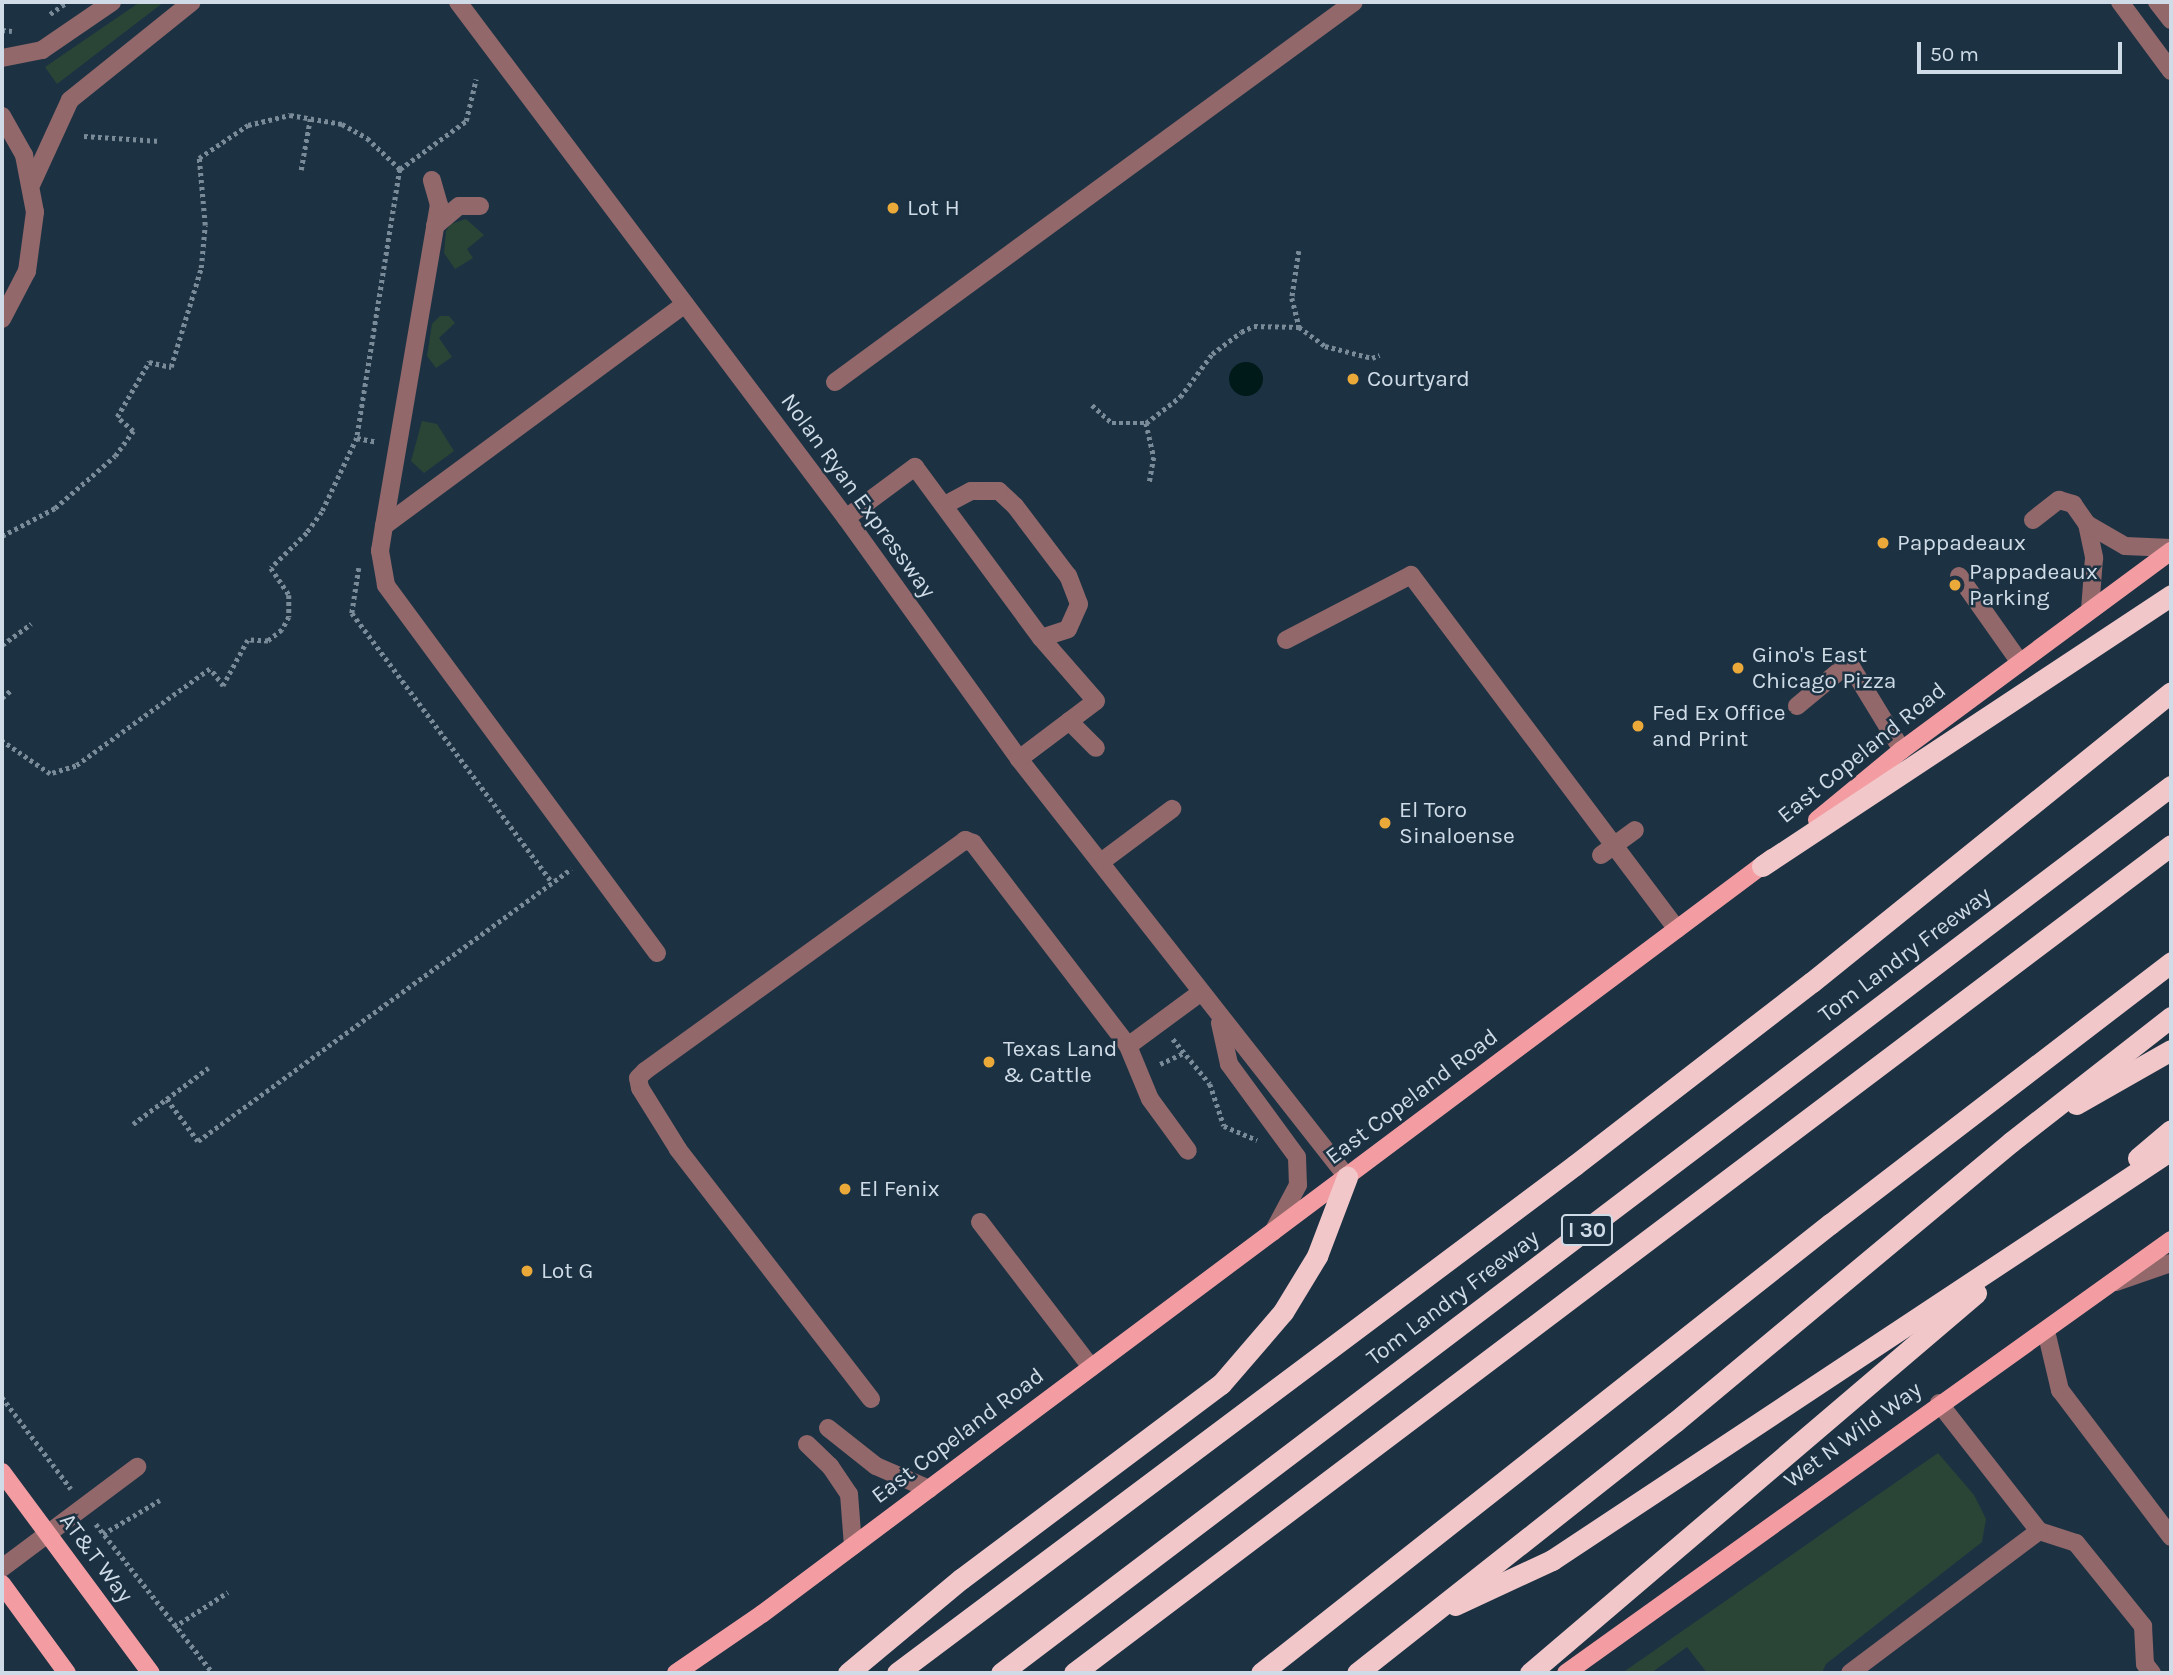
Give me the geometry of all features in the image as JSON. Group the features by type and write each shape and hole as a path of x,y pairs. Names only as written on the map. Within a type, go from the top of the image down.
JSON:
{"highway":[{"path":"1762,866 2171,595"},
{"path":"897,1673 1586,1157 2171,692"},
{"name":"Tom Landry Freeway","path":"1001,1673 2171,786"},
{"name":"I 30","path":"1074,1673 2171,845"},
{"path":"1261,1673 1819,1232 2171,962"},
{"path":"1357,1673 1675,1422 2011,1142 2171,1017"},
{"path":"2011,1142 2171,1050"},
{"path":"1530,1673 1779,1458 2171,1130"},
{"path":"1422,1621 1552,1560 2171,1150"},
{"path":"848,1673 961,1579 1221,1384 1283,1312 1317,1256 1347,1177"}],"main road":[{"name":"East Copeland Road","path":"676,1673 853,1546 1762,866 1902,750 2171,549"},
{"name":"Wet N Wild Way","path":"1566,1673 1939,1403 2113,1284 2171,1240"},
{"name":"AT&T Way","path":"2,1472 151,1673"},
{"path":"2,1584 68,1673"}],"street":[{"path":"2,58 42,50 112,2"},
{"path":"32,183 69,100 192,2"},
{"name":"Nolan Ryan Expressway","path":"458,2 846,518 1019,759 1101,862 1219,1019 1347,1177"},
{"path":"835,382 1354,2"},
{"path":"2120,2 2171,71"},
{"path":"2157,2 2171,20"},
{"path":"2,116 24,155 32,183 34,242 27,271 2,319"},
{"path":"432,180 439,205 384,526 381,569 386,585 657,953"},
{"path":"435,226 459,206 480,206"},
{"path":"384,526 685,304"},
{"path":"846,518 915,467 1041,638 1096,701 1019,759"},
{"path":"945,505 971,491 999,491 1069,576 1079,604 1074,616 1068,629 1041,638"},
{"path":"2033,520 2059,500 2073,504 2087,523 2124,546 2171,549"},
{"path":"2087,523 2094,558 2090,610"},
{"path":"1286,640 1411,575 1608,850 1677,929"},
{"path":"1959,576 2019,661"},
{"path":"1797,706 1850,663 1902,750"},
{"path":"1069,721 1096,748"},
{"path":"1101,862 1172,809"},
{"path":"1608,850 1635,830"},
{"path":"871,1399 678,1149 640,1088 639,1078 965,840 973,843 1128,1046 1150,1099 1188,1151"},
{"path":"1128,1046 1200,993"},
{"name":"Nolan Ryan Expressway","path":"1219,1019 1228,1064 1297,1157 1298,1185 1273,1232"},
{"path":"980,1222 1091,1367"},
{"path":"2113,1284 2171,1263"},
{"path":"2046,1331 2060,1390 2171,1537"},
{"path":"1939,1403 2039,1531 2076,1543 2143,1626 2145,1664 2151,1673"},
{"path":"828,1429 876,1466 929,1489"},
{"path":"807,1444 849,1494 853,1546"},
{"path":"2,1568 137,1467"},
{"path":"1850,1673 2039,1531"}],"path":[{"path":"39,22 66,2"},
{"path":"2,30 19,32"},
{"path":"2,741 50,774 76,766 210,669 223,686 248,640 268,641 282,630 289,617 289,595 271,568 307,533 322,512 357,438 400,169 466,121 476,79"},
{"path":"2,536 55,508 115,456 133,431 117,417 149,362 171,367 201,268 205,225 199,158 248,125 290,115 342,124 367,138 400,169"},
{"path":"301,170 310,119"},
{"path":"84,136 160,141"},
{"path":"1299,250 1292,299 1299,327"},
{"path":"1091,405 1112,423 1146,423 1180,397 1212,354 1241,332 1254,326 1299,327 1325,346 1372,358 1379,355"},
{"path":"1146,423 1154,457 1149,484"},
{"path":"2,645 31,624"},
{"path":"2,698 10,691"},
{"path":"167,1099 198,1141 586,858"},
{"path":"1170,1035 1210,1084 1224,1126 1269,1144"},
{"path":"133,1124 208,1068"},
{"path":"2,1397 71,1489"},
{"path":"103,1534 160,1500"},
{"path":"96,1524 174,1627 213,1673"},
{"path":"174,1627 228,1592"}],"shaded area":[{"path":"140,2 164,2 57,84 45,67"},
{"path":"466,219 484,235 467,249 473,258 455,269 444,253 446,231 451,224"},
{"path":"440,316 449,316 455,323 439,338 452,357 436,368 427,356 432,324"},
{"path":"1246,362 1258,367 1263,379 1258,391 1246,396 1234,391 1229,379 1234,367"},
{"path":"422,421 437,424 454,451 424,473 411,461"},
{"path":"1938,1453 1974,1495 1986,1519 1982,1542 1826,1664 1822,1673 1707,1673 1687,1647 1651,1673 1622,1673"}],"place":[{"name":"Lot H","path":"893,208"},
{"name":"Courtyard","path":"1353,379"},
{"name":"Pappadeaux","path":"1883,543"},
{"name":"Pappadeaux Parking","path":"1955,585"},
{"name":"Gino's East Chicago Pizza","path":"1738,668"},
{"name":"Fed Ex Office and Print","path":"1638,726"},
{"name":"El Toro Sinaloense","path":"1385,823"},
{"name":"Texas Land & Cattle","path":"989,1062"},
{"name":"El Fenix","path":"845,1189"},
{"name":"Lot G","path":"527,1271"}]}
